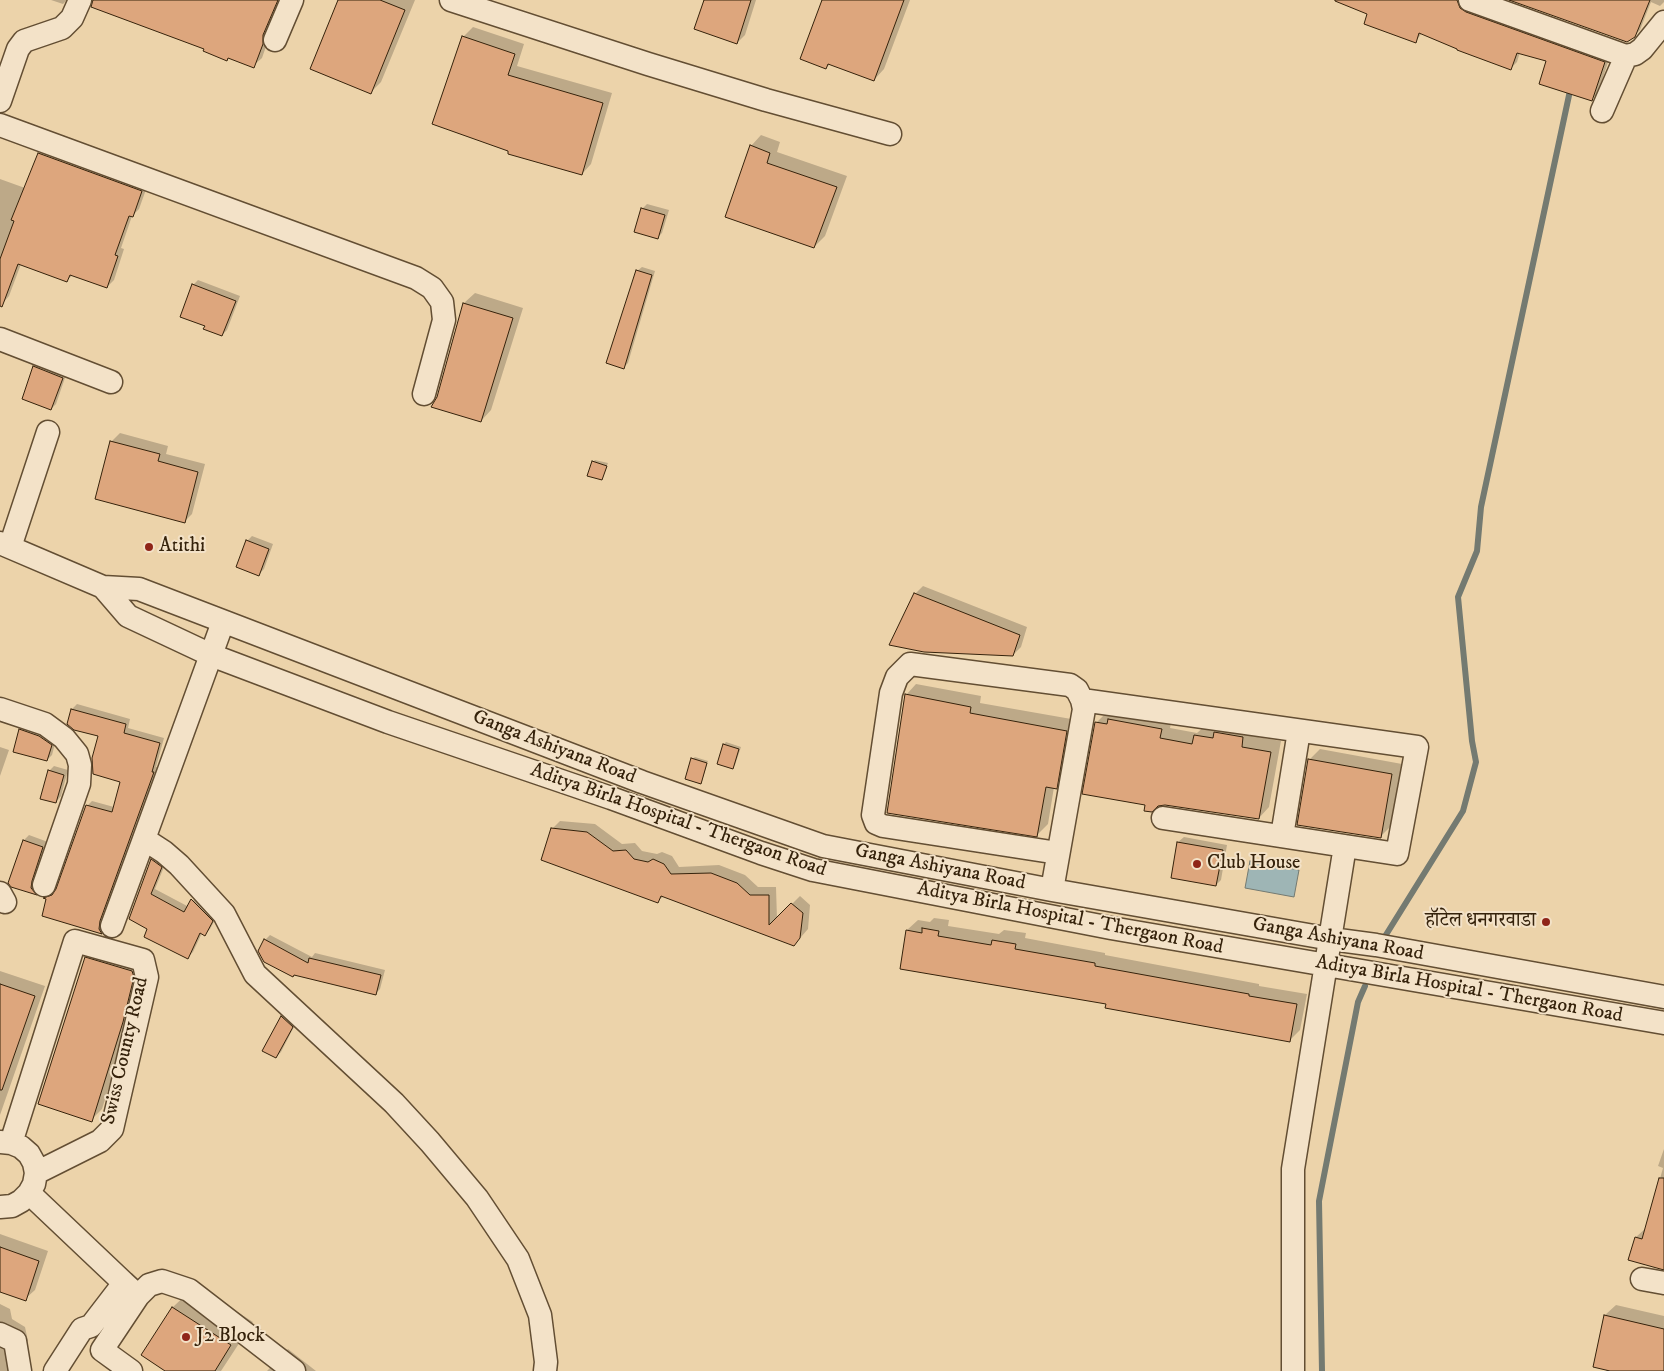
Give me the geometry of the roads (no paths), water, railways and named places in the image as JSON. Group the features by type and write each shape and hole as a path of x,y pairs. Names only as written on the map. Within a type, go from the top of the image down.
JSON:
{"street":[{"path":"0,101 18,49 24,41 62,28 72,18 80,0"},
{"path":"275,40 292,0"},
{"path":"451,0 648,64 766,100 890,134"},
{"path":"1470,0 1626,56 1642,49 1664,22"},
{"path":"1602,111 1626,56"},
{"path":"0,125 416,278 432,288 442,302 444,320 424,394"},
{"path":"0,339 111,382"},
{"path":"5,545 48,432"},
{"name":"Aditya Birla Hospital - Thergaon Road","path":"5,545 103,587 128,616 212,655 388,722 611,798 813,870 1111,928 1664,1023"},
{"name":"Ganga Ashiyana Road","path":"103,587 139,589 649,784 822,846 1052,890 1331,940 1376,945 1664,997"},
{"path":"112,926 223,622"},
{"path":"1052,890 1084,709 1078,690 1070,685 910,664 897,677 891,693 873,815 876,823 883,826 1058,853"},
{"path":"1082,700 1417,747 1397,854 1163,818"},
{"path":"0,709 50,727 64,738 77,754 80,765 79,784 44,885"},
{"path":"1282,836 1299,731"},
{"path":"144,839 179,865 224,914 255,974 394,1104 430,1142 477,1198 518,1259 533,1296 540,1315 546,1362 545,1371"},
{"path":"1294,1371 1292,1170 1345,846"},
{"name":"Swiss County Road","path":"0,1206 12,1206 22,1201 32,1183 34,1163 29,1154 21,1147 5,1142 75,941 143,960 147,977 112,1129 100,1141 32,1183"},
{"name":"Swiss County Road","path":"32,1183 131,1290"},
{"path":"1642,1278 1664,1283"},
{"path":"55,1371 82,1329 91,1326 131,1290 162,1281 189,1290 294,1371"},
{"path":"131,1290 102,1350 131,1371"},
{"path":"71,1371 92,1338 91,1326"},
{"path":"0,1334 15,1341 20,1371"}],"water":[{"path":"1250,861 1299,870 1294,897 1245,888"}],"waterway":[{"path":"1384,938 1463,811 1476,762 1472,741 1458,597 1477,551 1481,507 1571,86"},
{"path":"1322,1371 1319,1201 1358,1002 1365,986"}],"place":[{"name":"Atithi","path":"149,547"},
{"name":"Club House","path":"1197,864"},
{"name":"हॉटेल धनगरवाडा","path":"1546,922"},
{"name":"J2 Block","path":"186,1337"}]}
